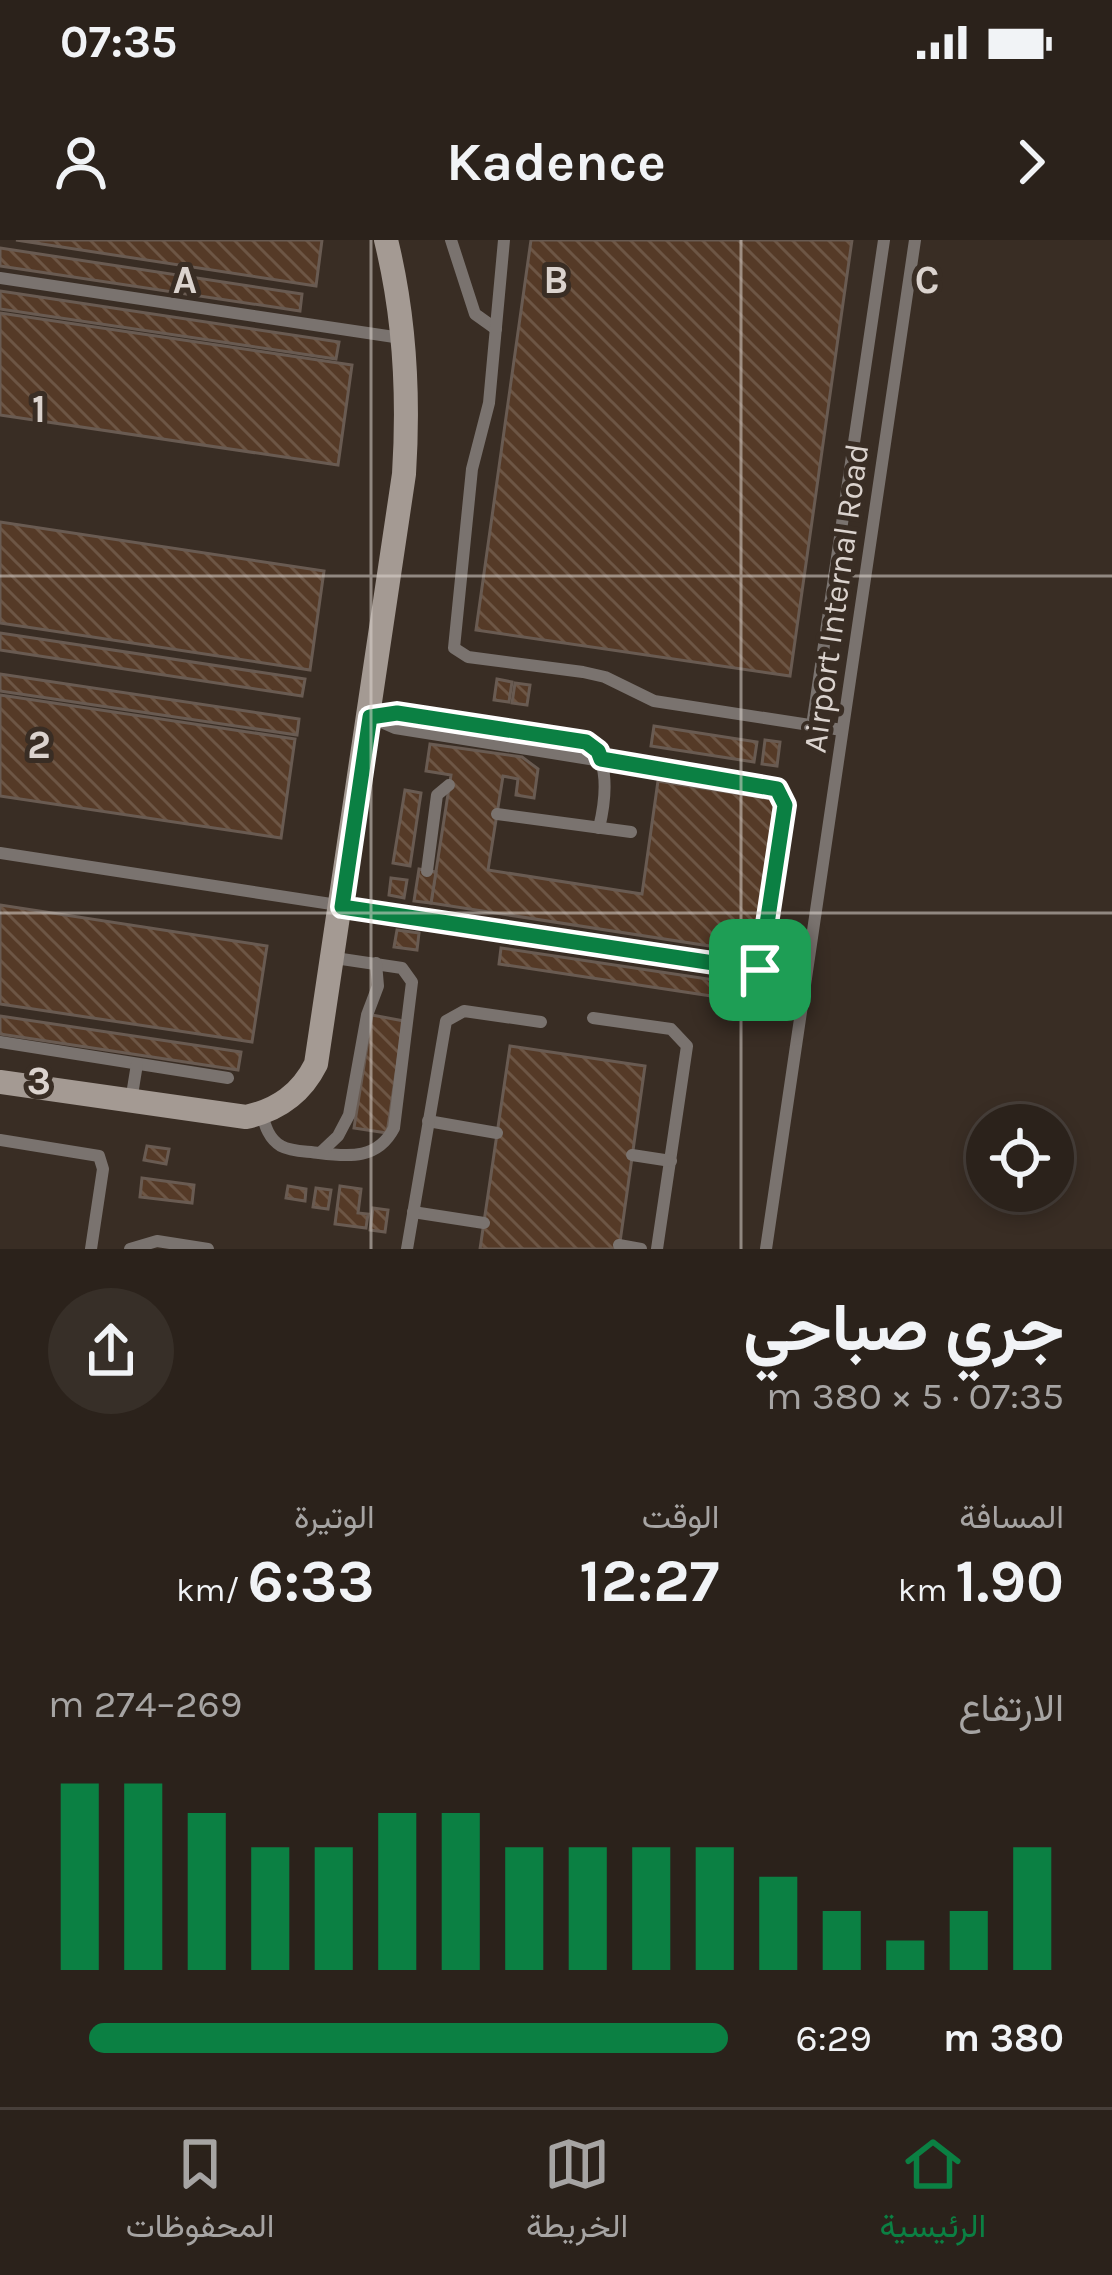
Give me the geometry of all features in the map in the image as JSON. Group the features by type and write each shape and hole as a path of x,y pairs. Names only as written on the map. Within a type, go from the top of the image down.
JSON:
{"street":[{"path":"0,1082 229,1118 262,1114 290,1099 316,1064 404,474 403,338 386,240"}],"lane":[{"path":"451,240 476,314 496,328"},
{"path":"504,240 487,420 472,470 454,648 468,658 583,672 654,700 842,730"},
{"path":"812,725 884,240"},
{"name":"Airport Internal Road","path":"766,1249 915,240"},
{"path":"0,278 403,338"},
{"path":"370,717 397,713 586,742 601,759 604,791 599,828"},
{"path":"601,759 772,786 782,794 785,805 760,970"},
{"path":"427,871 437,794 449,784"},
{"path":"497,814 631,832"},
{"path":"0,853 806,977"},
{"path":"420,919 422,902"},
{"path":"262,1114 266,1129 281,1146 320,1153 370,1153 381,1147 394,1128 412,982 402,968 334,958"},
{"path":"320,1153 338,1136 349,1115 367,1015 378,986 376,963"},
{"path":"407,1249 443,1028 451,1016 464,1011 541,1022"},
{"path":"593,1018 671,1030 683,1039 687,1054 657,1249"},
{"path":"0,1042 228,1078"},
{"path":"130,1102 136,1064"},
{"path":"428,1121 497,1133"},
{"path":"0,1140 99,1156 103,1169 91,1249"},
{"path":"632,1155 670,1161"},
{"path":"413,1212 484,1223"},
{"path":"130,1249 157,1241 208,1249"},
{"path":"619,1245 641,1249"}],"building":[{"path":"16,240 322,240 316,286"},
{"path":"531,240 852,240 790,676 476,630"},
{"path":"0,248 302,294 300,311 0,266"},
{"path":"0,291 339,342 336,359 0,309"},
{"path":"0,313 352,365 338,465 0,415"},
{"path":"0,522 324,571 310,670 0,623"},
{"path":"0,633 305,679 302,696 0,650"},
{"path":"0,674 299,719 297,735 0,691"},
{"path":"497,679 512,682 509,702 494,700"},
{"path":"515,683 530,685 527,705 512,703"},
{"path":"0,695 295,739 281,838 0,796"},
{"path":"654,726 757,742 754,762 651,746"},
{"path":"765,740 780,742 777,766 762,764"},
{"path":"430,744 522,757 538,769 534,798 516,795 518,779 503,776 488,870 642,894 658,781 778,800 755,953 431,903 451,775 426,771"},
{"path":"405,790 421,793 410,866 393,863"},
{"path":"419,869 436,872 431,903 414,901"},
{"path":"391,878 407,880 404,898 389,895"},
{"path":"0,905 267,946 252,1042 0,1004"},
{"path":"397,930 419,933 417,950 394,947"},
{"path":"501,948 721,981 718,997 499,964"},
{"path":"739,976 754,978 751,1001 735,998"},
{"path":"372,1015 404,1021 387,1133 354,1128"},
{"path":"0,1016 241,1052 238,1070 0,1034"},
{"path":"510,1046 645,1066 619,1249 480,1249"},
{"path":"147,1146 169,1149 166,1164 144,1160"},
{"path":"142,1178 194,1185 192,1203 140,1197"},
{"path":"288,1186 306,1189 305,1201 286,1198"},
{"path":"340,1186 361,1189 358,1213 368,1214 366,1228 335,1224"},
{"path":"316,1188 331,1190 328,1209 313,1207"},
{"path":"373,1208 388,1210 385,1232 370,1230"}],"route":[{"path":"397,713 586,742 601,759 777,789 785,805 760,970 342,907 370,717 397,713"}]}
